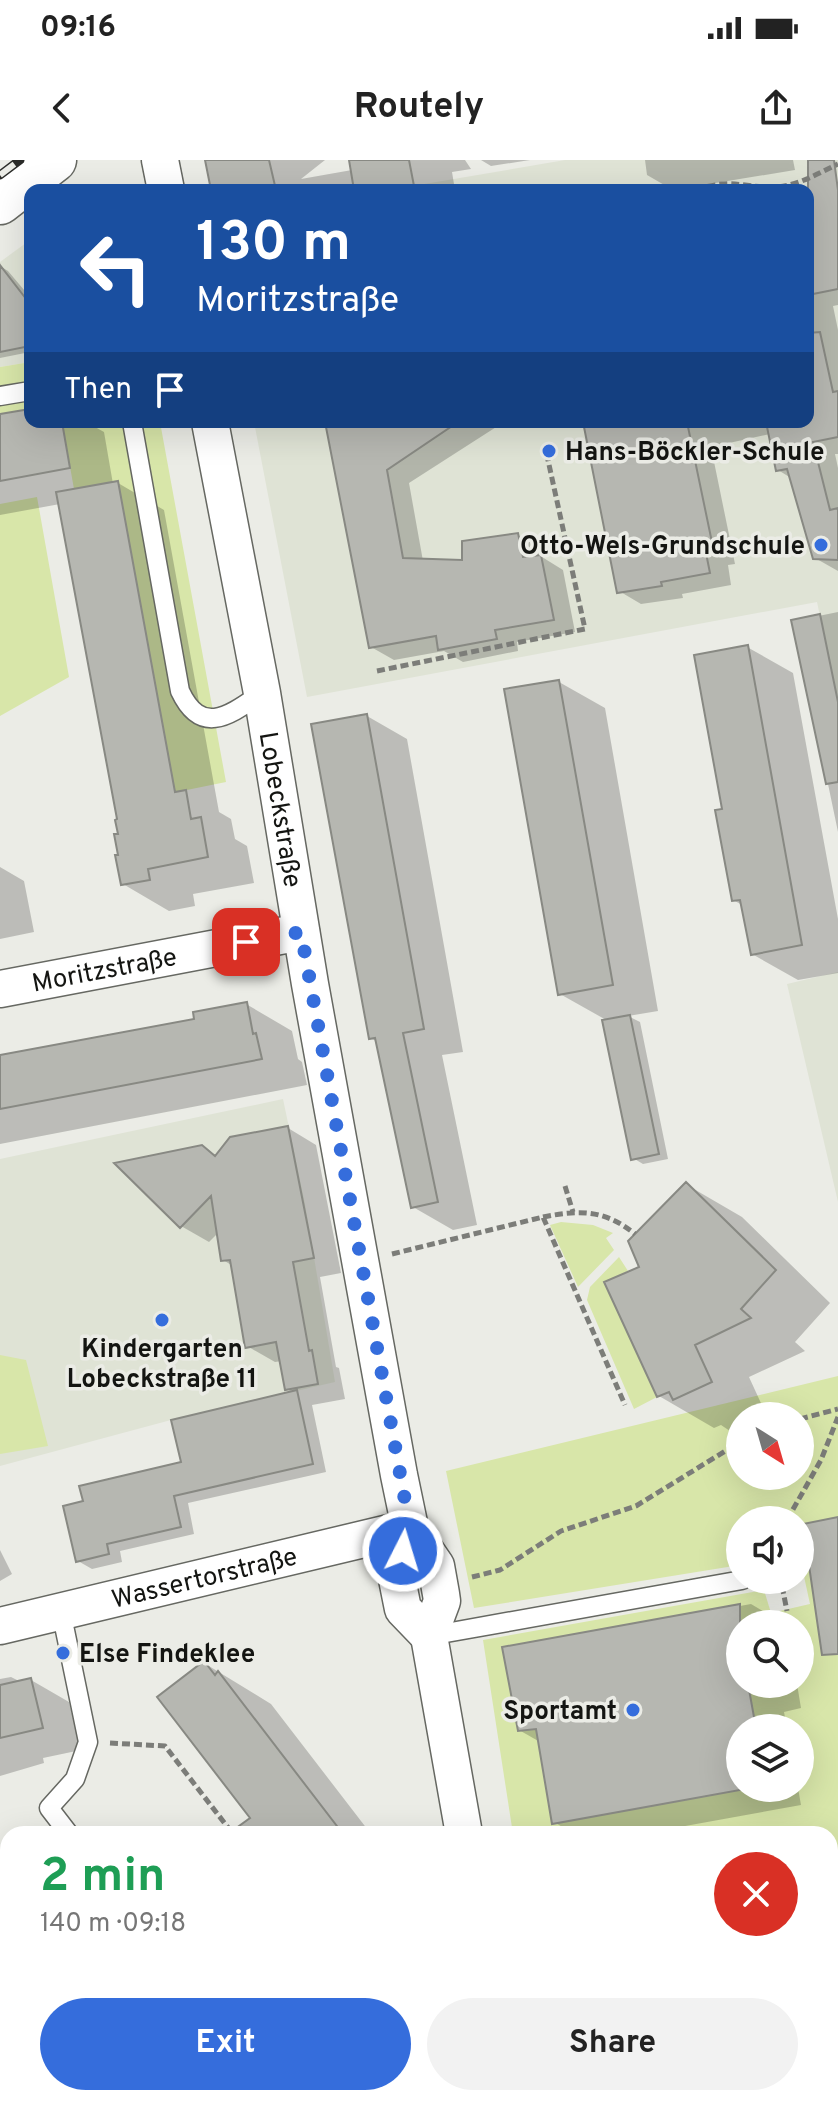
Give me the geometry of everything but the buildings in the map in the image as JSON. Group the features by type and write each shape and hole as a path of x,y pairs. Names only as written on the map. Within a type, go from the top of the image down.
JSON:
{"main road":[{"path":"0,202 54,160"}],"street":[{"path":"160,160 165,184"},
{"name":"Lobeckstraße","path":"211,428 262,693 301,932 410,1528 436,1566 442,1601 429,1636 463,1826"},
{"name":"Moritzstraße","path":"0,989 301,932"},
{"name":"Wassertorstraße","path":"0,1626 410,1528"}],"lane":[{"path":"0,396 24,392"},
{"path":"133,428 180,691 201,717 213,718 229,715 262,693"},
{"path":"429,1636 726,1583"},
{"path":"61,1611 88,1742 75,1779 49,1808 63,1826"}],"path":[{"path":"789,184 838,164"},
{"path":"715,184 749,184"},
{"path":"377,671 585,629 546,451"},
{"path":"565,1186 573,1212"},
{"path":"360,1262 573,1212 586,1211 600,1215 635,1234"},
{"path":"543,1217 625,1405"},
{"path":"814,1415 838,1409"},
{"path":"795,1506 821,1460 838,1417"},
{"path":"467,1578 500,1570 561,1531 636,1506 726,1451"},
{"path":"88,1742 165,1746 227,1826"}],"shaded area":[{"name":"Hans-Böckler-Schule","path":"565,160 838,160 838,702 817,602 307,697 255,428 814,428 814,184 424,184"},
{"path":"24,244 24,363 0,367 0,262"},
{"path":"838,972 838,1202 787,984"},
{"name":"Kindergarten Lobeckstraße 11","path":"283,1099 305,1204 335,1382 171,1420 0,1466 0,1159"}],"green space":[{"path":"24,363 24,410 0,414 0,367"},
{"path":"63,428 161,428 226,782 172,793 167,750 118,482 74,489"},
{"path":"37,497 69,677 0,716 0,504"},
{"path":"561,1222 593,1225 613,1233 606,1238 614,1250 578,1287 550,1225"},
{"path":"619,1257 628,1271 605,1282 657,1397 634,1409 587,1300 590,1287"},
{"path":"0,1355 26,1360 48,1446 0,1454"},
{"path":"838,1376 838,1826 512,1826 483,1640 742,1594 765,1594 770,1610 726,1610 726,1698 814,1698 814,1610 784,1610 810,1604 808,1594 814,1594 814,1506 726,1506 726,1567 474,1608 446,1471 726,1403 726,1490 814,1490 814,1402 731,1402"}],"railway":[{"path":"0,175 20,160"}],"place":[{"name":"Hans-Böckler-Schule","path":"549,451"},
{"name":"Otto-Wels-Grundschule","path":"821,545"},
{"name":"Kindergarten Lobeckstraße 11","path":"162,1320"},
{"name":"Else Findeklee","path":"63,1653"},
{"name":"Sportamt","path":"633,1710"}],"route":[{"path":"246,942 301,932 410,1528 403,1551"}]}
